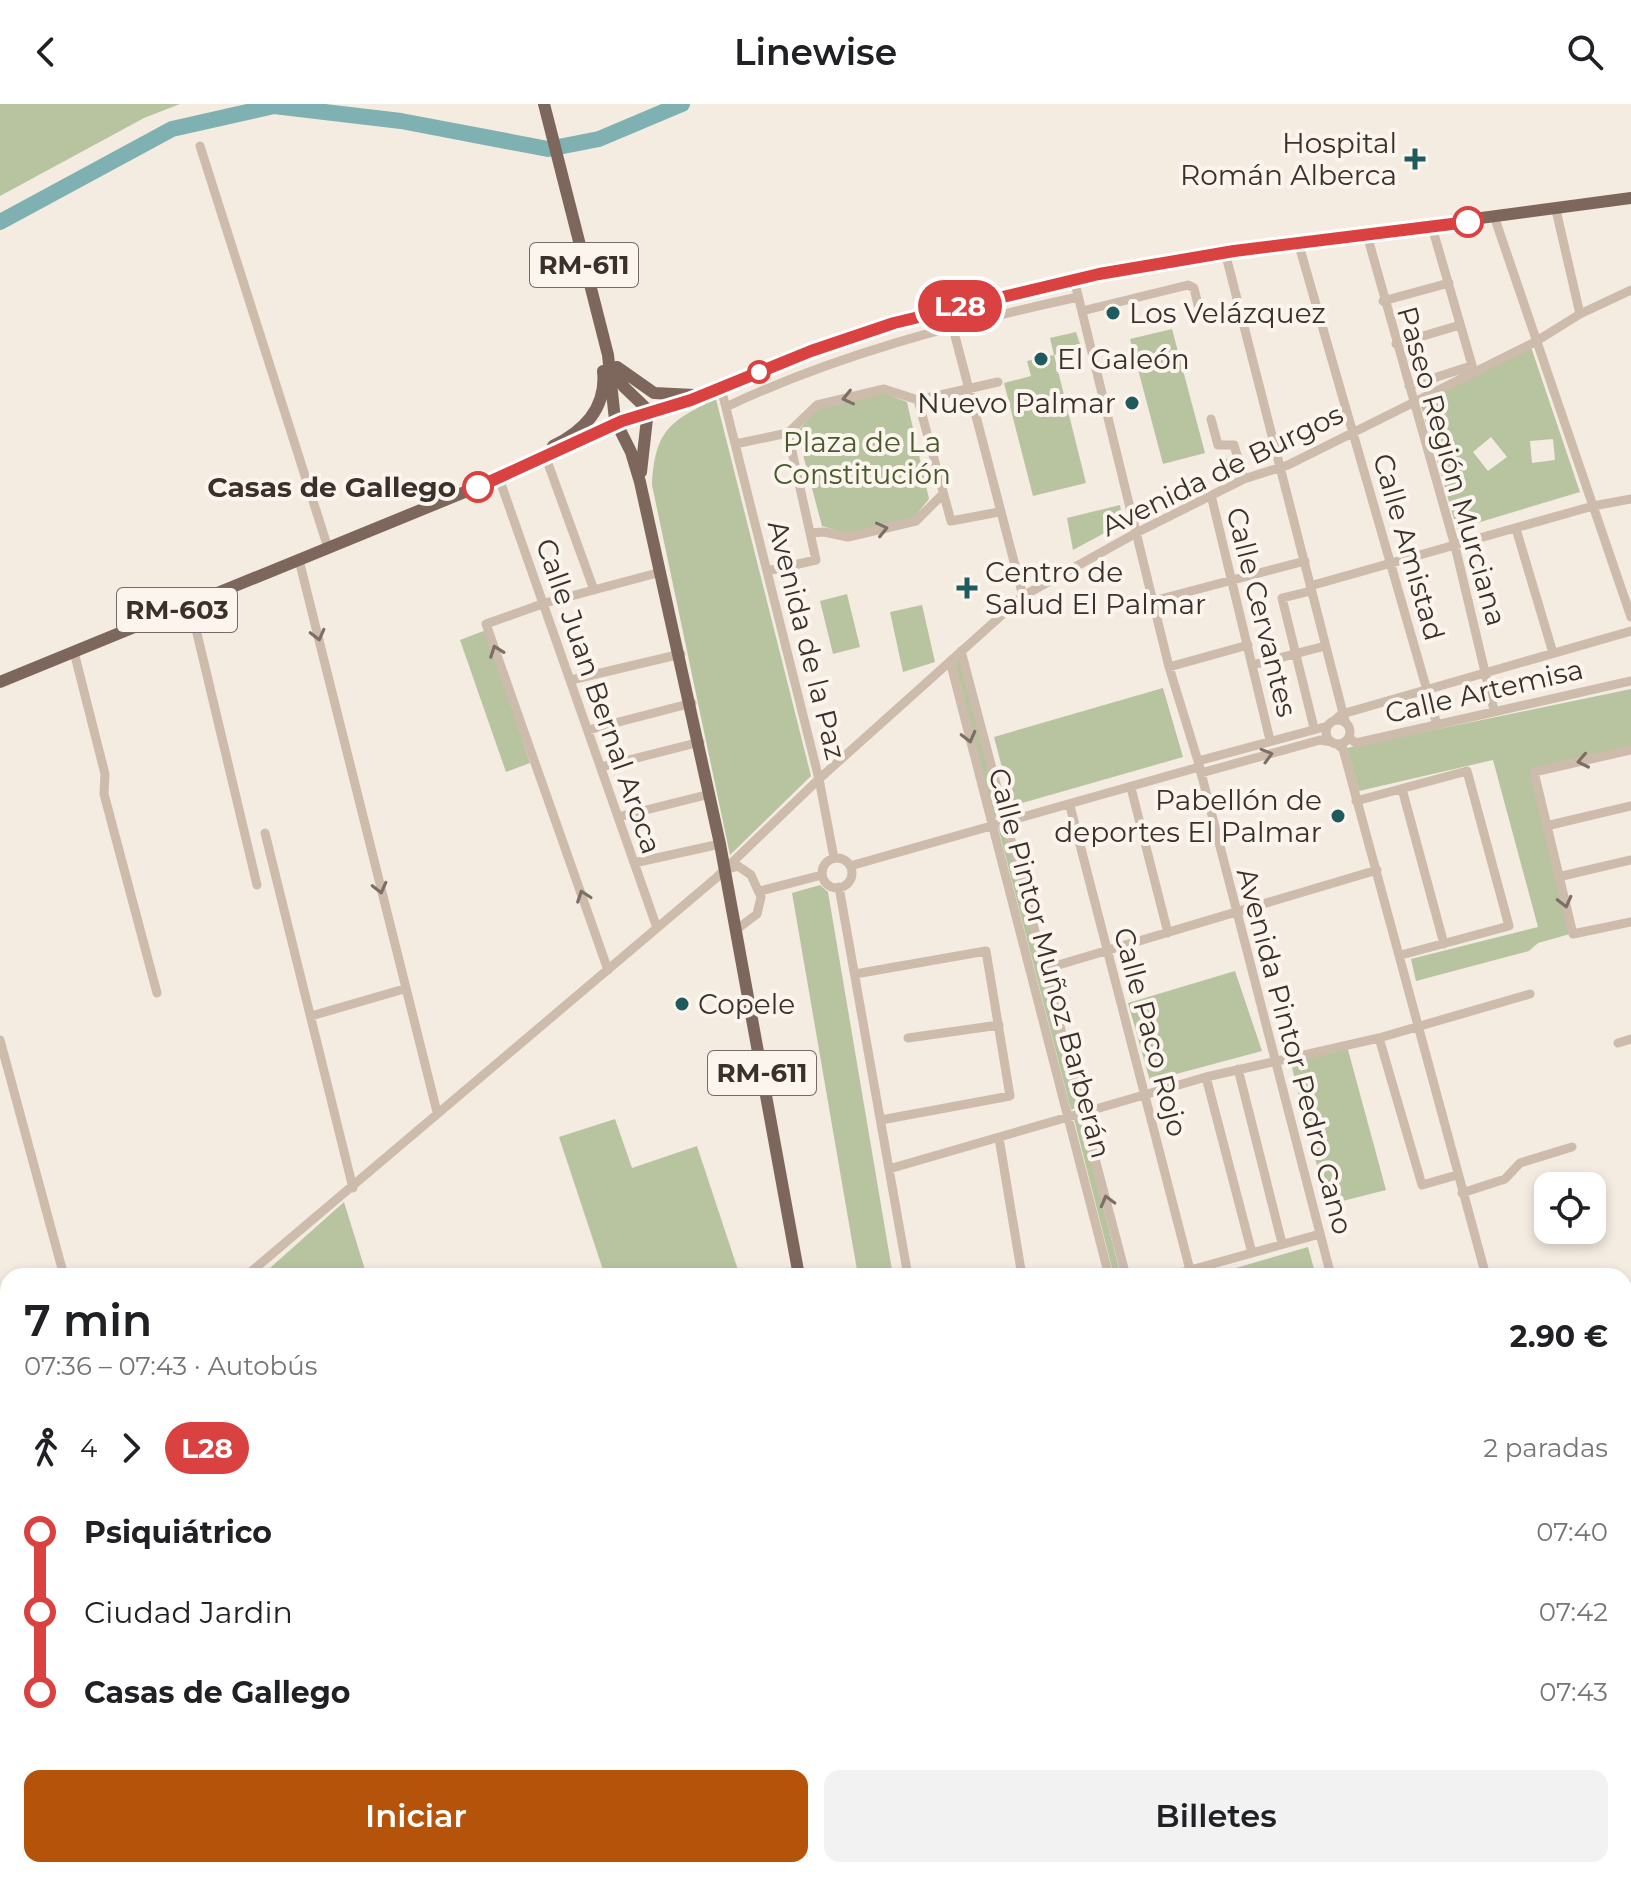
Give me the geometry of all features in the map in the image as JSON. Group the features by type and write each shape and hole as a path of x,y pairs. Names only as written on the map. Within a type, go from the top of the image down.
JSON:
{"main road":[{"name":"RM-611","path":"544,104 608,355 617,423 640,482 692,703 798,1268"},
{"name":"RM-603","path":"0,682 546,458 645,407 670,407 685,402 837,341 948,309 1074,279 1225,252 1495,219 1631,198"},
{"path":"499,478 573,435 596,410 604,381 595,305"},
{"name":"RM-611","path":"608,355 624,387 645,407 647,428 640,482"},
{"path":"608,355 629,378 654,393 673,396 715,390"},
{"path":"617,423 633,434 685,402"}],"street":[{"path":"200,146 328,548"},
{"path":"1556,210 1580,314"},
{"path":"1495,219 1631,617"},
{"path":"1409,386 1472,369 1432,227"},
{"name":"Paseo Región Murciana","path":"1367,235 1383,301 1455,546 1494,710"},
{"name":"Calle Amistad","path":"1298,242 1437,725"},
{"path":"1225,252 1325,646 1337,720 1326,735 1342,743"},
{"name":"Avenida Pintor Pedro Cano","path":"1074,279 1169,667 1199,767 1329,1268"},
{"path":"1383,301 1449,283"},
{"path":"1082,311 1188,285 1194,288 1198,305"},
{"name":"Avenida de Burgos","path":"256,1268 725,870 819,779 1023,596 1211,495 1353,432 1472,369 1535,342 1580,314 1631,290"},
{"path":"726,407 785,379 953,324 1078,297"},
{"path":"948,309 1023,596"},
{"path":"1396,344 1460,325"},
{"path":"735,444 788,433 817,405 884,389 918,400 998,382"},
{"name":"Avenida de la Paz","path":"715,390 726,407 819,779 834,858"},
{"path":"918,400 951,521 999,512"},
{"path":"1211,419 1218,445 1234,445 1244,479"},
{"path":"767,571 816,560 788,433"},
{"path":"546,458 594,590"},
{"path":"1224,464 1238,460"},
{"name":"Calle Juan Bernal Aroca","path":"499,478 657,928"},
{"path":"811,533 848,537 916,521 943,494"},
{"name":"Calle Cervantes","path":"1211,495 1270,740"},
{"path":"1314,728 1282,598 1593,506 1631,499"},
{"path":"1516,529 1553,653"},
{"path":"299,560 437,1112"},
{"path":"1153,601 1305,561"},
{"path":"608,970 486,624 545,603 661,572"},
{"path":"190,604 257,885"},
{"path":"850,866 1131,788 1270,740 1631,631"},
{"path":"1169,667 1248,645"},
{"path":"1252,665 1325,646"},
{"name":"Calle Pintor Muñoz Barberán","path":"961,651 1124,1268"},
{"path":"74,652 105,774 104,794 157,993"},
{"path":"571,680 681,654"},
{"name":"Calle Pintor Muñoz Barberán","path":"950,661 1107,1268"},
{"name":"Calle Artemisa","path":"1199,767 1320,740 1356,743 1631,681"},
{"path":"588,730 692,703"},
{"path":"1337,720 1350,729 1342,743 1356,801 1401,955 1417,1026 1484,1268"},
{"path":"601,767 700,742"},
{"path":"1631,750 1534,772 1573,934 1631,922"},
{"path":"1356,801 1467,771 1509,926 1401,955"},
{"path":"1131,788 1168,933"},
{"path":"1402,789 1444,944"},
{"path":"618,817 710,794"},
{"name":"Calle Paco Rojo","path":"1070,806 1189,1268"},
{"path":"1546,826 1631,806"},
{"path":"265,833 353,1188"},
{"path":"634,863 720,844"},
{"path":"736,930 751,921 761,906 760,891 745,869 742,854"},
{"path":"834,858 844,859 850,866 850,880 839,887 828,885 822,875 825,864 834,858"},
{"path":"1558,877 1631,860"},
{"path":"725,870 738,866 745,869"},
{"path":"1045,969 1377,870"},
{"path":"760,891 822,875"},
{"path":"839,887 907,1268"},
{"path":"732,909 751,921"},
{"path":"855,974 986,951 1010,1096 881,1120"},
{"path":"311,1016 404,989"},
{"path":"889,1169 1206,1077 1379,1038 1530,994"},
{"path":"908,1038 999,1025"},
{"path":"1379,1038 1422,1185 1457,1175"},
{"path":"1618,1043 1631,1039"},
{"path":"0,1040 62,1268"},
{"path":"1238,1069 1282,1243"},
{"path":"1206,1077 1252,1253"},
{"path":"999,1138 1021,1268"},
{"path":"1462,1193 1505,1179 1520,1163 1572,1147"},
{"path":"1197,1268 1320,1234"}],"green space":[{"path":"0,104 180,104 144,118 0,196"},
{"path":"1172,329 1205,453 1163,464 1130,339"},
{"path":"1076,332 1080,344 1071,346 1072,351 1054,355 1050,338"},
{"path":"1531,347 1580,492 1457,529 1420,403","holes":["1491,437 1507,457 1488,471 1473,452","1553,439 1555,460 1532,463 1530,441"]},
{"path":"1054,355 1086,483 1033,496 1004,383 1031,376 1027,361"},
{"name":"Plaza de La Constitución","path":"884,393 907,402 929,499 913,519 848,534 822,526 797,432 818,408"},
{"path":"716,399 811,776 730,855 652,485 657,452 668,430 687,414"},
{"path":"1120,505 1123,523 1073,550 1067,518"},
{"path":"847,594 860,647 833,654 820,601"},
{"path":"922,605 935,662 903,672 890,612"},
{"path":"486,630 530,763 506,772 460,640"},
{"path":"960,658 1001,817 994,818 955,663"},
{"path":"1163,688 1183,757 1012,806 994,737"},
{"path":"1631,689 1631,747 1531,769 1570,934 1538,943 1529,951 1416,981 1411,959 1538,927 1493,760 1359,791 1347,748"},
{"path":"1003,825 1078,1107 1071,1110 998,827"},
{"path":"820,885 828,892 892,1268 857,1268 792,893"},
{"path":"1235,971 1262,1051 1150,1081 1128,1003"},
{"path":"1347,1046 1386,1190 1327,1205 1290,1060"},
{"path":"1080,1117 1119,1268 1112,1268 1074,1119"},
{"path":"615,1119 632,1168 697,1146 737,1268 602,1268 559,1137"},
{"path":"344,1202 365,1268 270,1268"},
{"path":"1308,1247 1314,1268 1236,1268"}],"waterway":[{"path":"0,222 172,129 274,106 401,121 548,149 599,139 682,104"}],"bus line":[{"name":"L28","path":"478,487 559,453 622,421 691,400 811,351 894,323 1099,274 1234,251 1468,222"}],"place":[{"name":"Hospital Román Alberca","path":"1415,159"},
{"name":"Los Velázquez","path":"1113,313"},
{"name":"El Galeón","path":"1041,359"},
{"name":"Nuevo Palmar","path":"1132,403"},
{"name":"Casas de Gallego","path":"478,487"},
{"name":"Centro de Salud El Palmar","path":"967,588"},
{"name":"Pabellón de deportes El Palmar","path":"1338,816"},
{"name":"Copele","path":"682,1004"}]}
